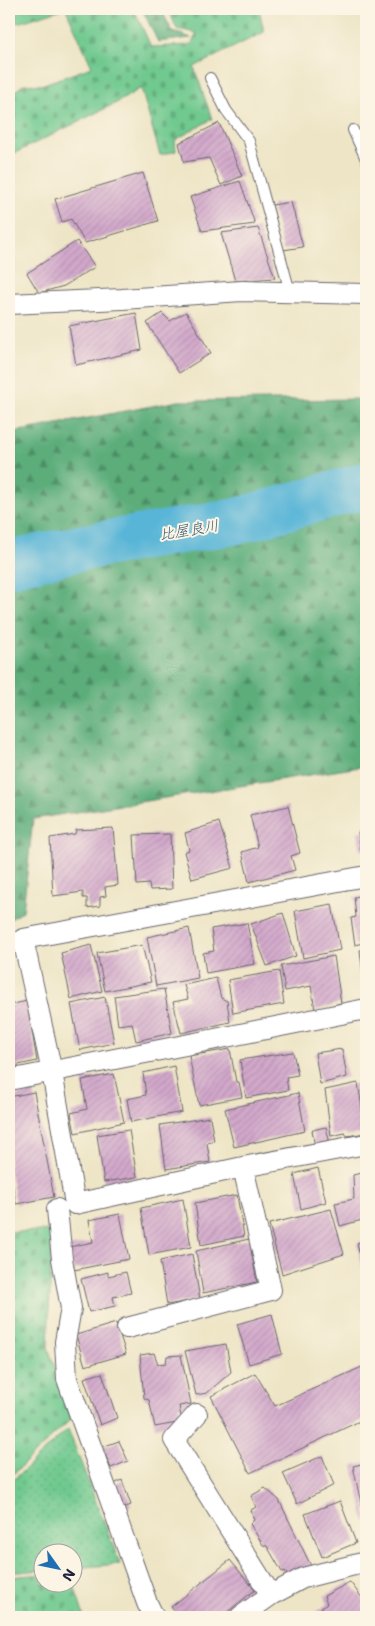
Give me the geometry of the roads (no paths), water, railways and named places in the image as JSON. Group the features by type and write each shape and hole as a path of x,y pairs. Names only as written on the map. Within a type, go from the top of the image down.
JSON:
{"street":[{"path":"9,304 242,291 366,294"},
{"path":"366,876 23,939 52,1072 75,1204 243,1166 366,1144"},
{"path":"9,1080 366,1009"},
{"path":"127,1328 271,1290 243,1166"},
{"path":"57,1209 62,1259 71,1308 65,1342 67,1379 154,1617"},
{"path":"197,1414 174,1440 271,1595"},
{"path":"240,1617 271,1595 303,1578 366,1562"}],"lane":[{"path":"210,78 226,110 249,141 290,292"},
{"path":"353,130 366,159"}],"waterway":[{"name":"比屋良川","path":"9,564 80,548 238,521 366,485"}]}
